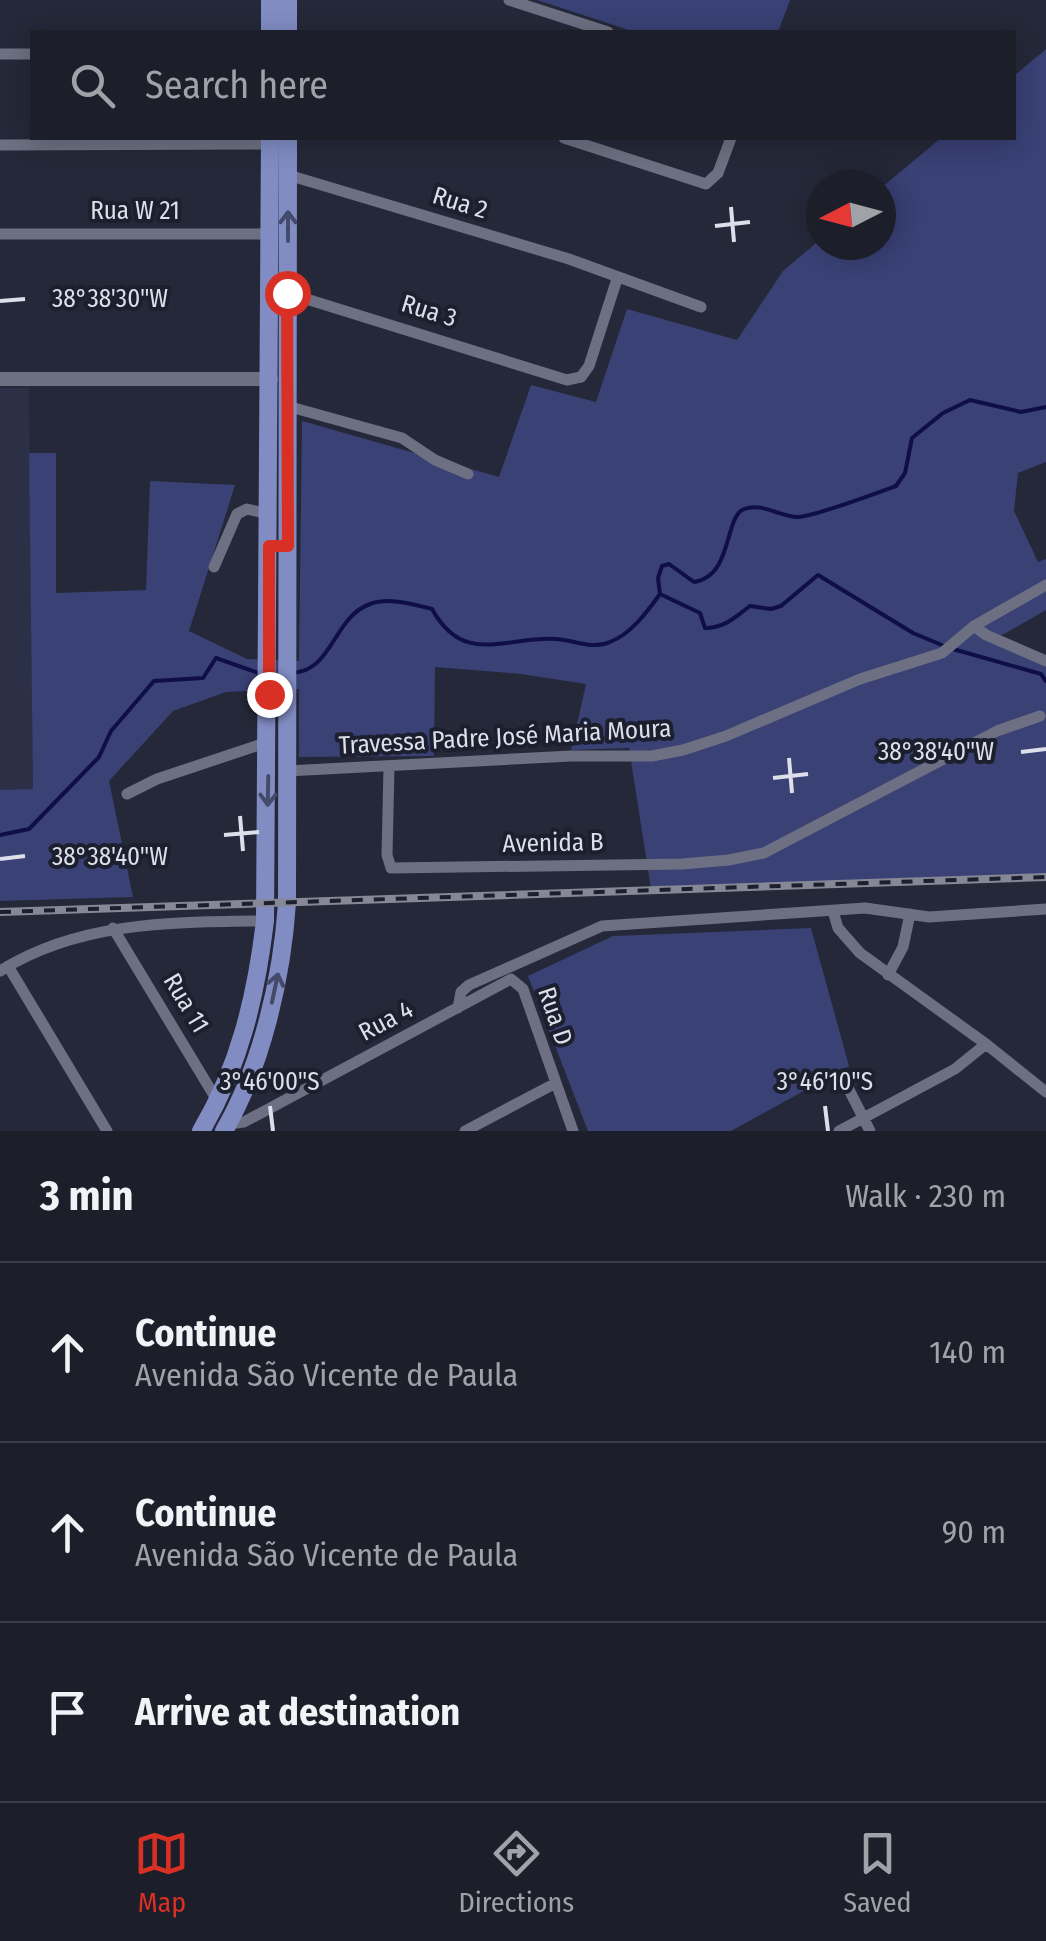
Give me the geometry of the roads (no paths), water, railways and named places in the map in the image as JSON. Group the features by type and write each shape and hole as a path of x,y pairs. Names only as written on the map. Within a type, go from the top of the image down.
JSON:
{"main road":[{"path":"270,0 270,30"},
{"path":"288,0 288,30"},
{"path":"235,1127 277,985 287,903 287,771 278,693 279,546 288,406 288,175 276,140"},
{"path":"276,140 270,234 269,514 279,546"},
{"path":"200,1131 218,1102 244,1036 265,921 268,742 278,693"}],"street":[{"path":"509,0 602,30"},
{"path":"0,54 30,54"},
{"path":"0,145 276,140"},
{"path":"570,140 706,184 718,173 730,140"},
{"name":"Rua 2","path":"288,175 568,260 701,307"},
{"name":"Rua W 21","path":"0,234 270,234"},
{"name":"Rua 3","path":"287,293 556,378 575,380 585,374 617,279"},
{"path":"0,380 271,379"},
{"path":"288,406 402,438 435,460 468,474"},
{"path":"214,567 237,514 247,509 269,514"},
{"name":"Travessa Padre José Maria Moura","path":"287,771 571,756 652,756 683,750 726,736 860,679 942,653 974,626 1046,585"},
{"path":"974,626 1046,661"},
{"name":"Avenida B","path":"388,768 388,864 397,870 682,864 729,860 779,846 997,730 1040,716"},
{"path":"127,794 157,779 268,742"},
{"path":"458,1008 458,998 469,985 602,926 865,908 929,916 1046,909"},
{"path":"833,911 847,940 888,976 986,1044 1046,1092"},
{"path":"888,976 903,947 910,914"},
{"path":"108,1131 4,968 113,928 265,921"},
{"name":"Rua 11","path":"113,928 218,1102"},
{"name":"Rua D","path":"458,1008 515,979 523,988 554,1084 574,1131"},
{"name":"Rua 4","path":"235,1127 458,1008"},
{"path":"838,1131 956,1068 986,1044"},
{"path":"844,1080 870,1131"},
{"path":"465,1131 554,1084"}],"waterway":[{"path":"291,673 316,664 358,611 385,601 432,609 444,627 472,643 537,639 590,645 610,642 632,628 660,594 658,578 662,566 669,564 694,582 707,577 722,558 733,523 744,509 758,507 798,517 896,486 905,473 912,438 943,413 970,400 1021,412 1046,407"},
{"path":"660,594 700,613 705,628 712,628 750,606 781,606 818,575 913,633 944,646"},
{"path":"953,649 1041,674 1046,681"},
{"path":"0,835 29,829 99,757 111,731 154,681 203,678 216,658 261,674"}],"railway":[{"path":"0,912 1046,877"}]}
